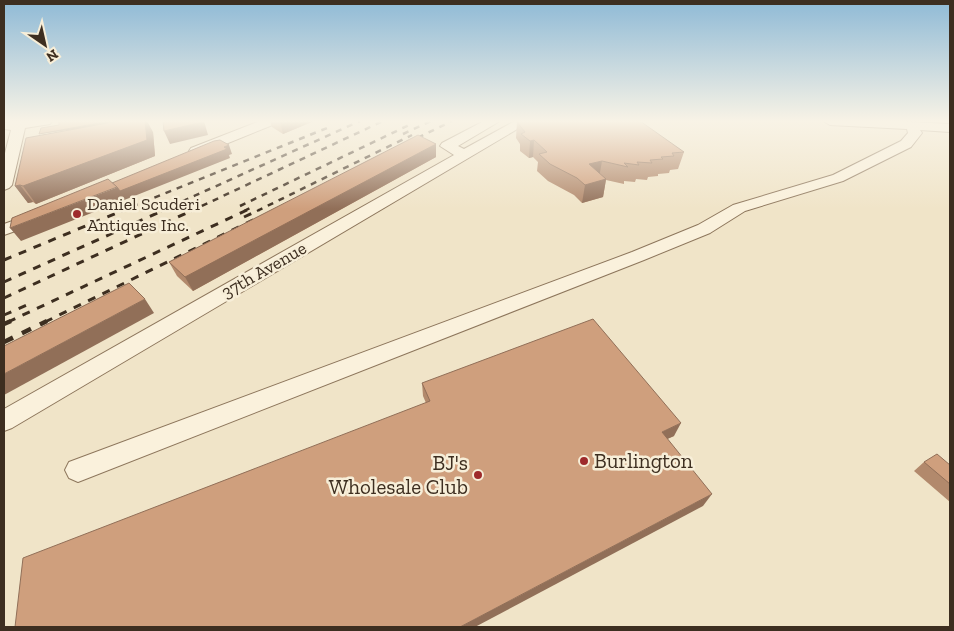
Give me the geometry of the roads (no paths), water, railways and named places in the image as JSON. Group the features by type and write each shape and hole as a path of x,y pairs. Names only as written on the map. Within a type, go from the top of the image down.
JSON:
{"street":[{"path":"4,185 12,150"},
{"path":"185,156 198,150"},
{"path":"457,150 465,154"},
{"name":"37th Avenue","path":"4,421 471,150"},
{"path":"78,470 638,256 704,229 739,208 838,178 893,150"},
{"path":"4,230 47,213"}],"railway":[{"path":"121,211 271,150"},
{"path":"161,211 295,150"},
{"path":"191,211 320,150"},
{"path":"240,206 356,150"},
{"path":"257,211 380,150"},
{"path":"244,211 250,208"},
{"path":"4,260 124,210"},
{"path":"4,282 164,210"},
{"path":"4,298 193,210"},
{"path":"8,322 247,210"},
{"path":"244,217 259,210"},
{"path":"45,322 255,219"},
{"path":"4,315 29,304"},
{"path":"4,324 11,321"},
{"path":"4,342 47,321"}],"place":[{"name":"Daniel Scuderi Antiques Inc.","path":"77,214"},
{"name":"Burlington","path":"584,461"},
{"name":"BJ's Wholesale Club","path":"478,475"}]}
